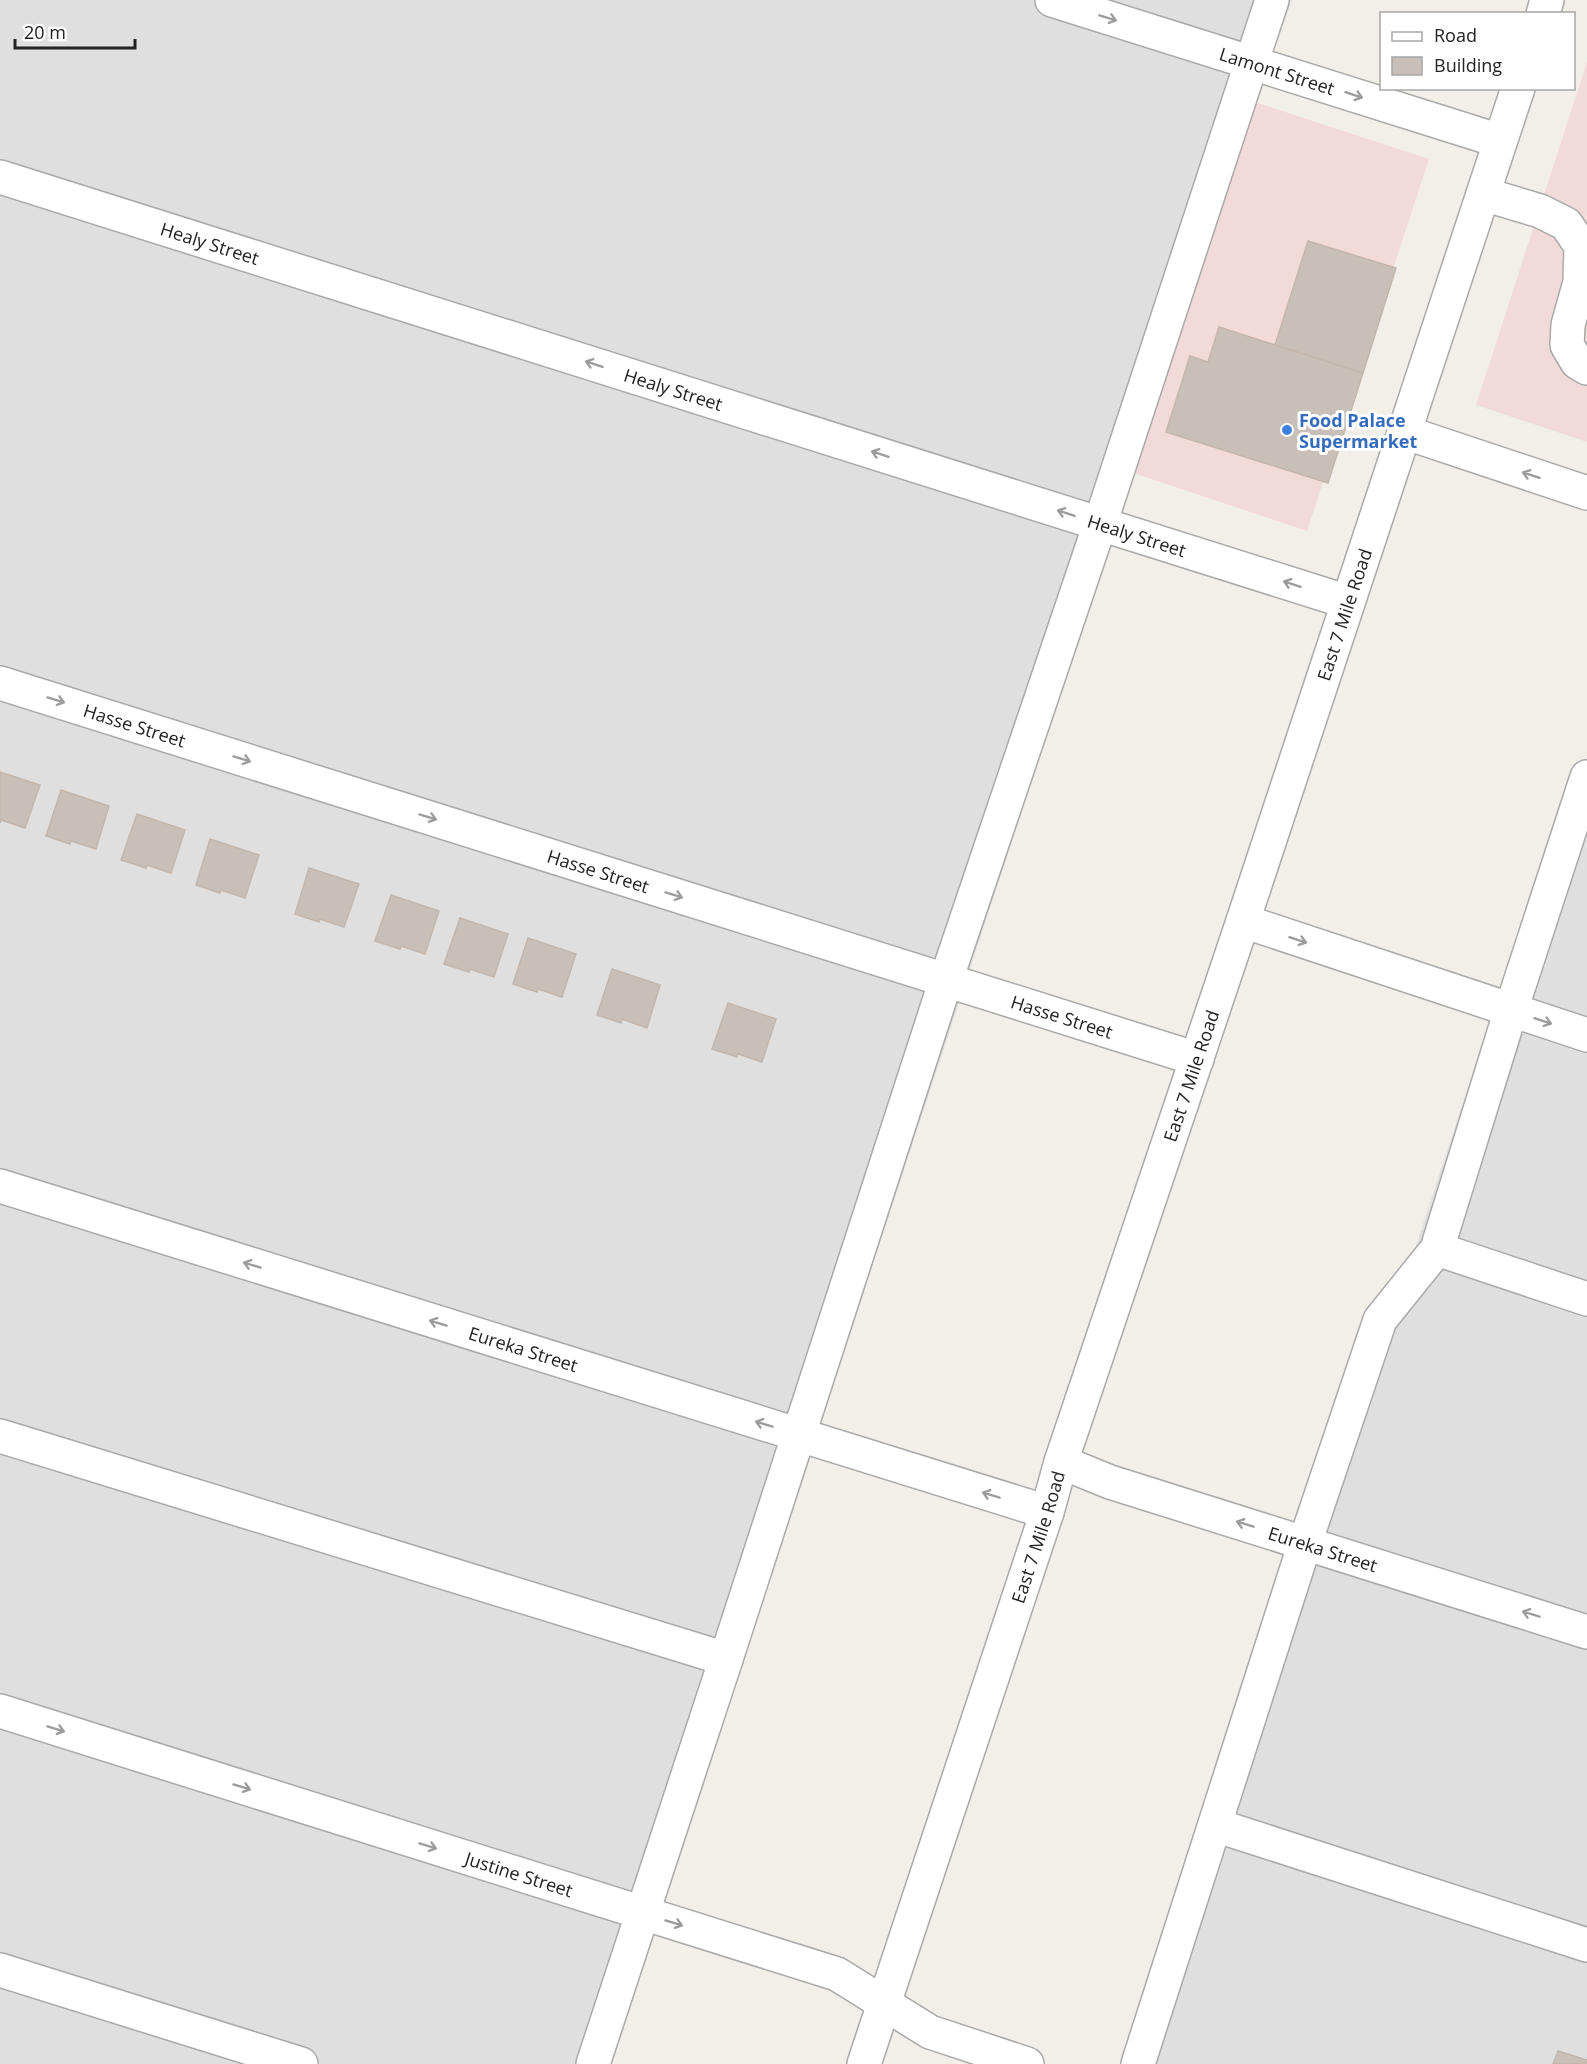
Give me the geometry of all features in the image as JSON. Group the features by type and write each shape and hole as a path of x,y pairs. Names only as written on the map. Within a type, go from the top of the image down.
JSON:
{"street":[{"name":"Lamont Street","path":"1052,0 1500,141"},
{"path":"593,2064 946,981 1100,524 1272,0"},
{"name":"East 7 Mile Road","path":"864,2064 1047,1512 1061,1462 1243,921 1517,90"},
{"name":"Healy Street","path":"0,177 1348,602"},
{"path":"1483,194 1540,211 1566,224 1581,246 1580,282 1568,325 1567,345 1576,362 1587,368"},
{"path":"1404,432 1587,493"},
{"name":"Hasse Street","path":"0,683 1197,1059"},
{"path":"1138,2064 1305,1543 1380,1320 1437,1249 1511,1010 1587,777"},
{"path":"1243,921 1587,1035"},
{"name":"Eureka Street","path":"0,1186 1047,1512"},
{"path":"1437,1249 1587,1299"},
{"path":"0,1436 726,1659"},
{"name":"Eureka Street","path":"1061,1462 1110,1482 1587,1632"},
{"name":"Justine Street","path":"0,1711 837,1974 930,2032 1027,2064"},
{"path":"1215,1825 1587,1945"},
{"path":"0,1970 301,2064"}],"shaded area":[{"path":"0,0 1292,0 1255,102 610,2064 0,2064"},
{"path":"1587,62 1587,442 1476,405"},
{"path":"1255,102 1429,159 1307,531 1133,473"},
{"path":"1587,821 1587,2064 1147,2064 1481,1048 1508,1057"}],"building":[{"path":"1308,241 1396,268 1363,373 1275,345"},
{"path":"1219,327 1363,373 1328,483 1166,432 1190,356 1208,362"},
{"path":"0,772 40,785 25,828 1,820 0,823"},
{"path":"61,790 109,806 96,849 46,836"},
{"path":"137,814 185,830 171,873 121,860"},
{"path":"210,839 259,855 245,898 196,885"},
{"path":"309,868 359,884 344,927 295,914"},
{"path":"391,895 439,911 425,954 375,941"},
{"path":"460,918 508,934 494,977 444,964"},
{"path":"528,938 576,954 562,997 513,984"},
{"path":"612,969 660,985 647,1028 622,1019 621,1023 597,1015"},
{"path":"728,1003 776,1019 762,1062 712,1049"},
{"path":"1558,2051 1587,2060 1587,2064 1553,2064"}],"place":[{"name":"Food Palace Supermarket","path":"1287,430"}]}
